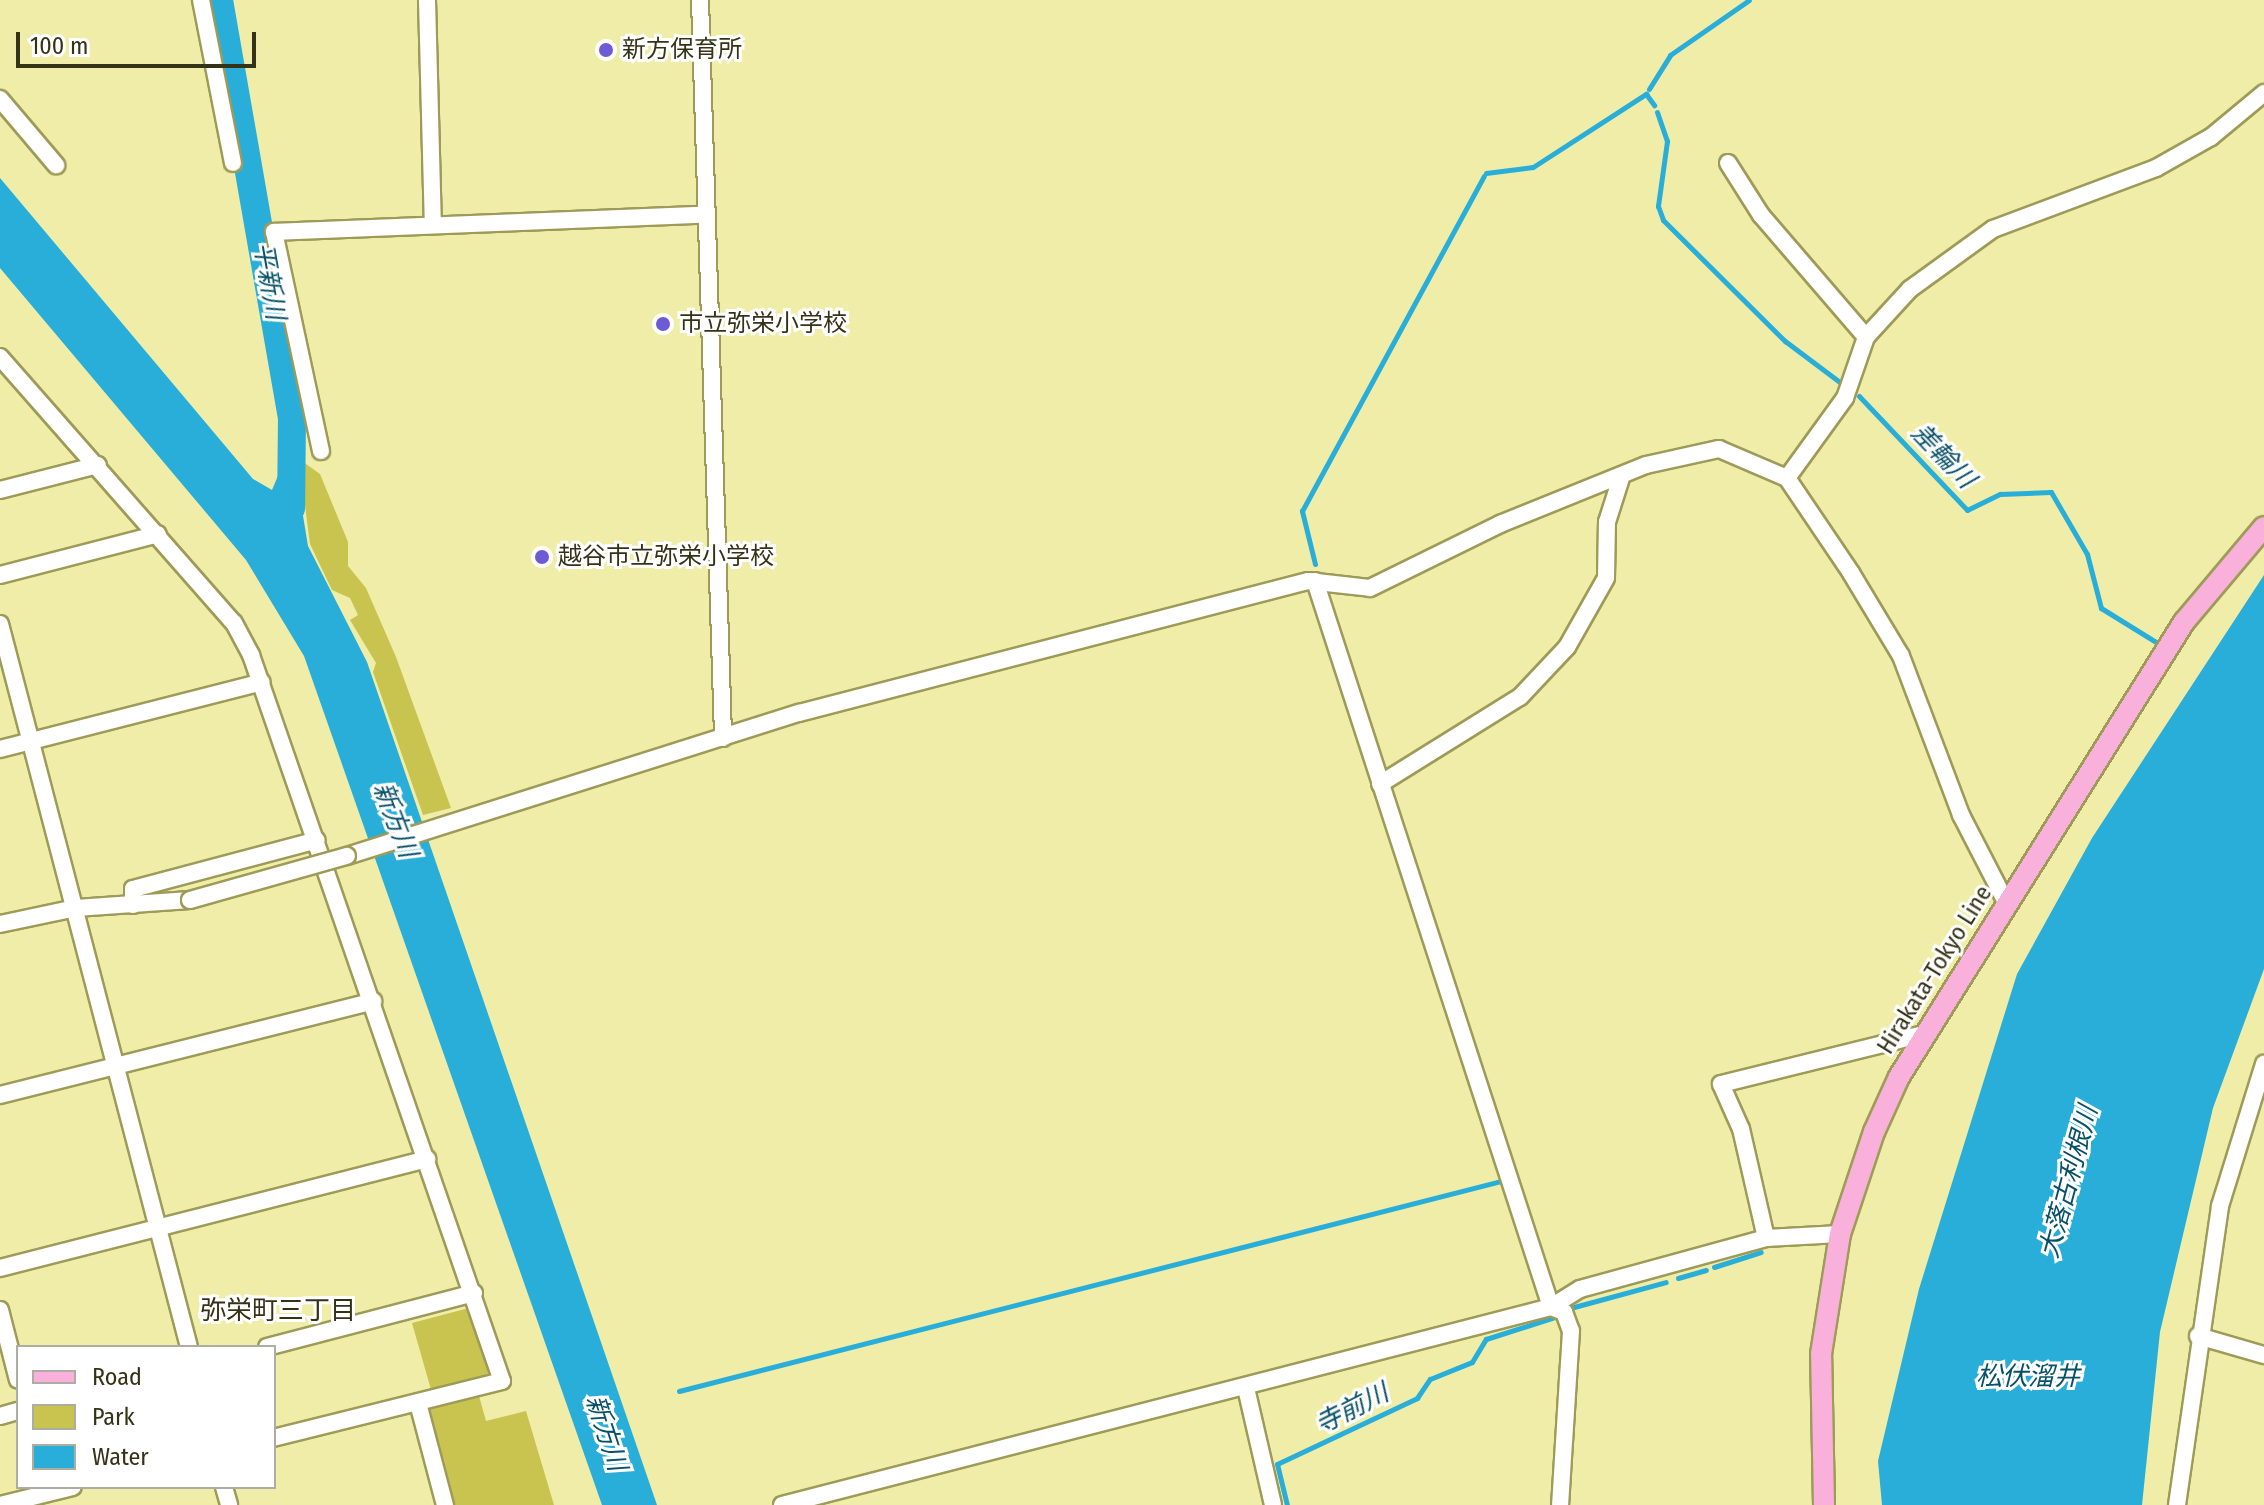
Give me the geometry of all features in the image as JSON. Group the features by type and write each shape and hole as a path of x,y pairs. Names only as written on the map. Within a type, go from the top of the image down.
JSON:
{"main road":[{"name":"Hirakata-Tokyo Line","path":"1824,1505 1821,1354 1840,1234 1874,1132 1927,1033 2006,902 2184,622 2264,527"}],"street":[{"path":"201,0 233,163"},
{"path":"427,0 433,224"},
{"path":"700,0 723,738"},
{"path":"1787,478 1845,398 1866,337 1910,289 1993,229 2156,168 2211,137 2264,93"},
{"path":"0,99 56,165"},
{"path":"1728,163 1761,215 1866,337"},
{"path":"321,451 274,232 706,215"},
{"path":"0,357 234,623 262,682 502,1381 276,1438"},
{"path":"0,924 76,908 190,900 347,856 723,738 1315,581 1370,588 1500,524 1621,478 1719,449 1787,478 1901,656 1961,815 2006,902"},
{"path":"0,490 98,465"},
{"path":"1380,784 1520,697 1567,647 1606,578 1607,522 1621,478"},
{"path":"0,575 158,534"},
{"path":"1315,581 1551,1307"},
{"path":"0,624 188,1345"},
{"path":"0,749 262,682"},
{"path":"133,905 133,889 317,840"},
{"path":"0,1095 373,1001"},
{"path":"1766,1238 1741,1129 1721,1084 1927,1033"},
{"path":"2177,1505 2198,1336 2220,1206 2264,1064"},
{"path":"0,1268 427,1159"},
{"path":"782,1505 1551,1307 1580,1289 1766,1238 1840,1234"},
{"path":"275,1345 474,1293"},
{"path":"1551,1307 1564,1312 1571,1331 1560,1505"},
{"path":"0,1310 16,1372"},
{"path":"2198,1336 2264,1355"},
{"path":"1246,1388 1273,1505"},
{"path":"418,1403 445,1505"},
{"path":"0,1505 66,1489"}],"green space":[{"path":"299,459 320,474 348,542 348,566 366,588 396,657 451,808 423,815 373,672 376,663 350,620 358,615 350,598 332,590 310,544"},
{"path":"465,1309 473,1312 493,1372 432,1393 412,1323"},
{"path":"479,1396 486,1421 526,1411 554,1505 453,1505 430,1409"}],"water":[{"name":"新方川","path":"0,178 253,479 272,490 280,471 296,473 308,546 367,662 657,1505 602,1505 304,656 246,560 0,268"},
{"name":"松伏溜井","path":"2264,575 2264,969 2213,1108 2160,1332 2142,1505 1882,1505 1878,1461 1919,1289 2017,974 2092,838"}],"waterway":[{"name":"平新川","path":"219,0 292,417 291,508"},
{"path":"1649,89 1670,55 1749,0"},
{"name":"差輪川","path":"1486,173 1533,167 1646,94 1654,105"},
{"name":"差輪川","path":"1657,112 1667,141 1658,206 1663,220 1785,341 1845,386"},
{"name":"差輪川","path":"1315,564 1302,511 1484,176"},
{"name":"差輪川","path":"1859,396 1967,510 2000,494 2051,492 2087,554 2101,608 2161,645"},
{"path":"679,1391 1505,1180"},
{"name":"寺前川","path":"1714,1267 1761,1252"},
{"name":"寺前川","path":"1678,1278 1706,1270"},
{"name":"寺前川","path":"1574,1307 1666,1282"},
{"name":"寺前川","path":"1287,1505 1277,1464 1417,1398 1430,1379 1472,1362 1486,1339 1555,1317"}],"place":[{"name":"新方保育所","path":"606,50"},
{"name":"市立弥栄小学校","path":"663,324"},
{"name":"越谷市立弥栄小学校","path":"542,557"}],"district":[{"name":"弥栄町三丁目","path":"278,1311"}],"water label":[{"name":"大落古利根川","path":"2069,1182"}]}
